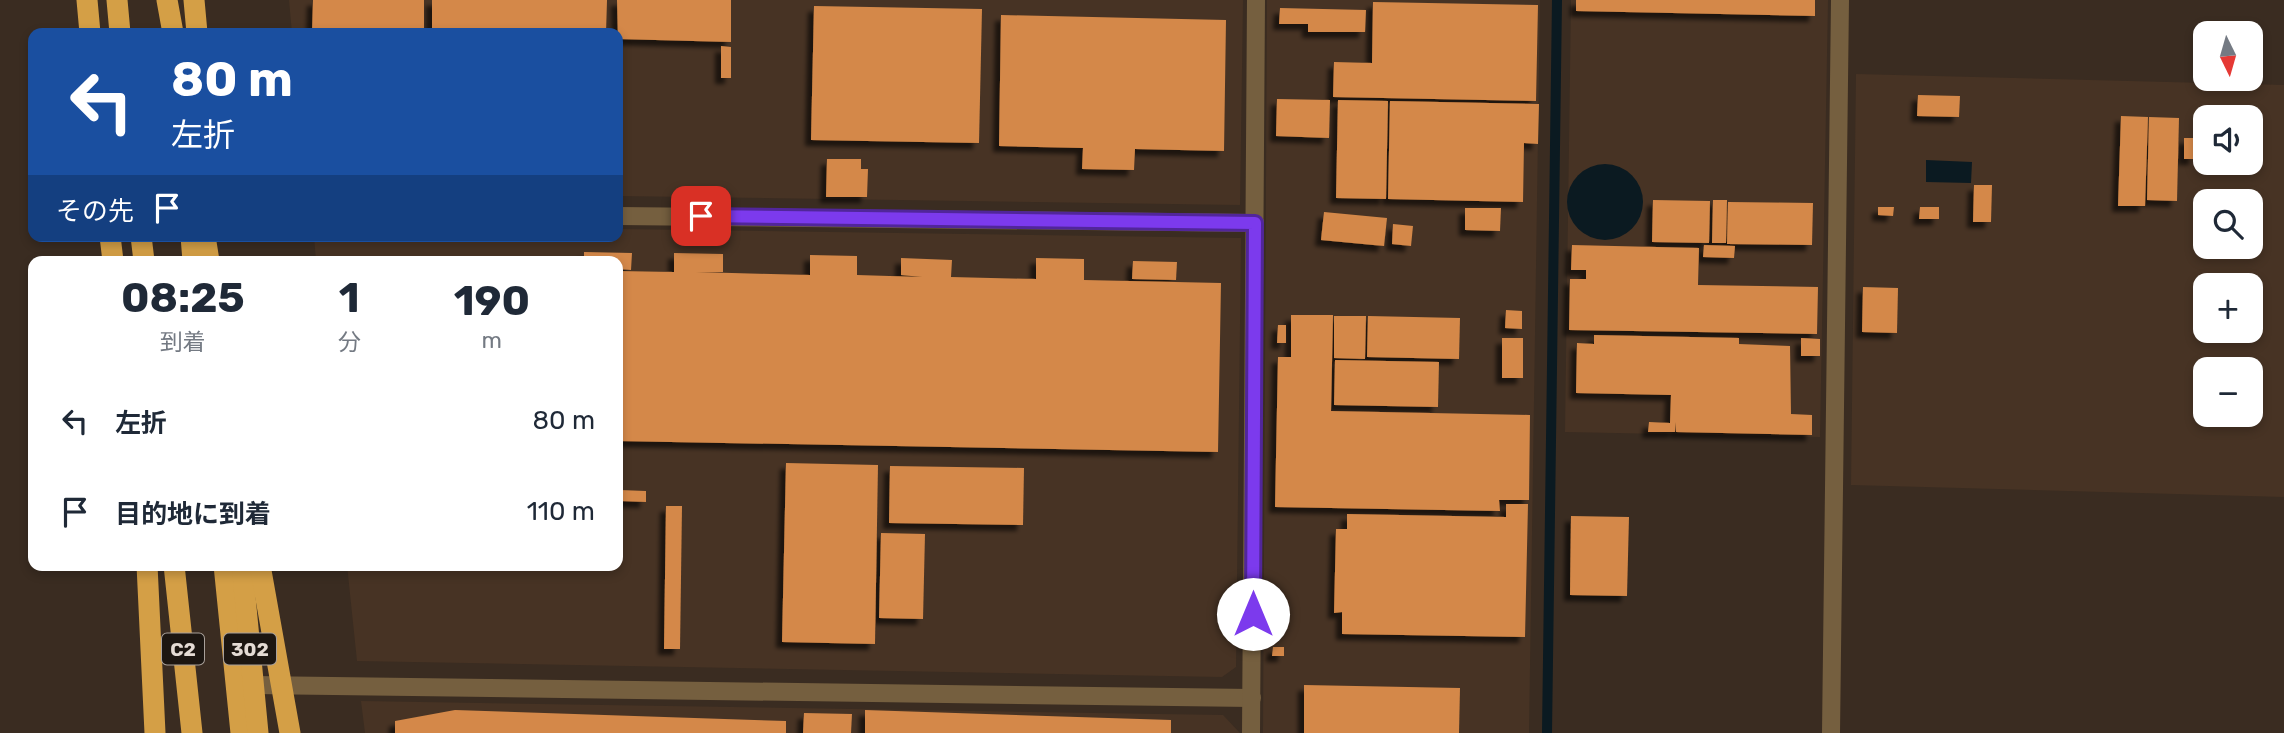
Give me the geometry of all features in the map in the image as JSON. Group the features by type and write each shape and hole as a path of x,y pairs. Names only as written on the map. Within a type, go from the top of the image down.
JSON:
{"highway":[{"path":"87,0 90,28"},
{"path":"117,0 119,28"},
{"path":"167,0 171,28"},
{"path":"194,0 197,28"},
{"path":"145,571 157,733"},
{"name":"C2","path":"175,571 192,733"},
{"name":"C2","path":"225,571 254,732"},
{"name":"302","path":"243,571 254,685 254,732"},
{"path":"261,571 290,733"}],"street":[{"path":"1251,733 1256,0"},
{"path":"1831,733 1840,0"},
{"path":"623,216 1255,223"},
{"path":"254,685 1252,698"}],"shaded area":[{"path":"289,0 1243,0 1240,205 623,196 623,28 292,28"},
{"path":"1267,0 1540,0 1529,733 1263,733"},
{"path":"1571,0 1828,0 1820,437 1565,432"},
{"path":"1856,74 2193,83 2193,91 2263,91 2263,84 2284,85 2284,497 1851,485"},
{"path":"1926,160 1972,162 1971,183 1926,182"},
{"path":"1613,164 1626,170 1637,181 1643,194 1641,217 1626,234 1613,240 1597,240 1584,234 1569,217 1567,194 1573,181 1590,166"},
{"path":"623,229 1241,238 1236,667 1222,677 357,661 348,571 623,571 623,256 316,256 314,242 623,242"},
{"path":"361,701 1223,715 1240,733 365,733"}],"building":[{"path":"313,0 424,0 424,28 312,28"},
{"path":"432,0 607,0 606,28 432,28"},
{"path":"617,0 731,0 731,42 623,39 623,28 618,28"},
{"path":"1576,0 1815,0 1815,16 1576,11"},
{"path":"1373,2 1538,5 1536,101 1333,97 1334,62 1372,63"},
{"path":"814,6 982,9 979,143 811,140"},
{"path":"1280,8 1366,10 1365,32 1308,32 1308,24 1279,24"},
{"path":"1001,15 1226,20 1224,151 1135,149 1134,170 1082,169 1083,148 999,146"},
{"path":"721,46 731,47 731,78 721,78"},
{"path":"1918,95 1960,96 1959,117 1917,116"},
{"path":"1277,99 1330,100 1329,138 1276,136"},
{"path":"1338,100 1388,101 1386,199 1336,198"},
{"path":"1390,101 1539,104 1538,144 1524,143 1523,202 1388,199"},
{"path":"2121,116 2148,117 2145,206 2118,206"},
{"path":"2149,117 2179,118 2177,201 2147,200"},
{"path":"2184,138 2193,138 2193,159 2184,159"},
{"path":"827,159 861,159 861,169 868,169 867,197 826,197"},
{"path":"1974,185 1992,185 1991,222 1973,222"},
{"path":"1653,200 1710,201 1709,243 1652,242"},
{"path":"1713,200 1727,200 1726,243 1712,243"},
{"path":"1728,202 1813,203 1812,245 1727,244"},
{"path":"1878,207 1894,207 1893,216 1878,215"},
{"path":"1920,207 1939,207 1939,219 1919,219"},
{"path":"1465,208 1501,208 1500,231 1465,230"},
{"path":"1324,212 1387,218 1384,246 1321,240"},
{"path":"1393,224 1413,226 1411,246 1392,244"},
{"path":"1572,245 1699,248 1698,285 1818,287 1817,334 1569,330 1570,279 1586,279 1586,270 1571,270"},
{"path":"1704,245 1735,246 1734,258 1703,257"},
{"path":"584,252 632,253 631,270 623,269 623,256 584,256"},
{"path":"674,253 723,254 723,272 696,272 810,275 810,255 857,256 857,275 922,277 901,275 901,258 952,260 951,277 1036,279 1036,258 1084,259 1084,280 1221,283 1218,452 623,441 623,271 674,272"},
{"path":"1133,261 1177,262 1176,280 1132,279"},
{"path":"1863,287 1898,288 1897,333 1862,332"},
{"path":"1506,310 1522,311 1522,329 1505,328"},
{"path":"1291,315 1333,315 1331,411 1530,415 1529,500 1499,500 1500,511 1275,507 1278,357 1291,357"},
{"path":"1334,316 1366,316 1365,359 1334,358"},
{"path":"1368,316 1460,318 1459,359 1367,357"},
{"path":"1278,325 1286,325 1286,343 1277,343"},
{"path":"1594,335 1739,338 1739,344 1790,346 1791,414 1812,415 1812,435 1676,432 1676,422 1675,432 1648,432 1649,422 1670,423 1671,395 1576,393 1577,343 1594,344"},
{"path":"1502,338 1523,338 1523,378 1502,378"},
{"path":"1801,338 1820,339 1820,356 1801,356"},
{"path":"1335,360 1439,362 1438,407 1334,405"},
{"path":"786,463 878,465 875,644 782,642"},
{"path":"890,466 1024,468 1023,525 889,523"},
{"path":"623,490 646,491 646,502 623,501"},
{"path":"1506,504 1528,504 1525,637 1342,634 1342,612 1334,613 1336,529 1347,529 1347,514 1506,517"},
{"path":"666,506 682,506 680,649 664,649"},
{"path":"1571,516 1629,517 1627,596 1570,595"},
{"path":"881,533 925,534 923,619 879,618"},
{"path":"1273,647 1284,647 1284,656 1272,656"},
{"path":"1304,685 1460,688 1459,733 1304,733"},
{"path":"455,710 786,721 786,733 395,733 395,721"},
{"path":"865,710 1171,720 1171,733 865,733"},
{"path":"804,713 852,714 851,733 803,733"}],"waterway":[{"path":"1547,733 1557,0"}],"route":[{"path":"701,216 1255,223 1253,614"}]}
